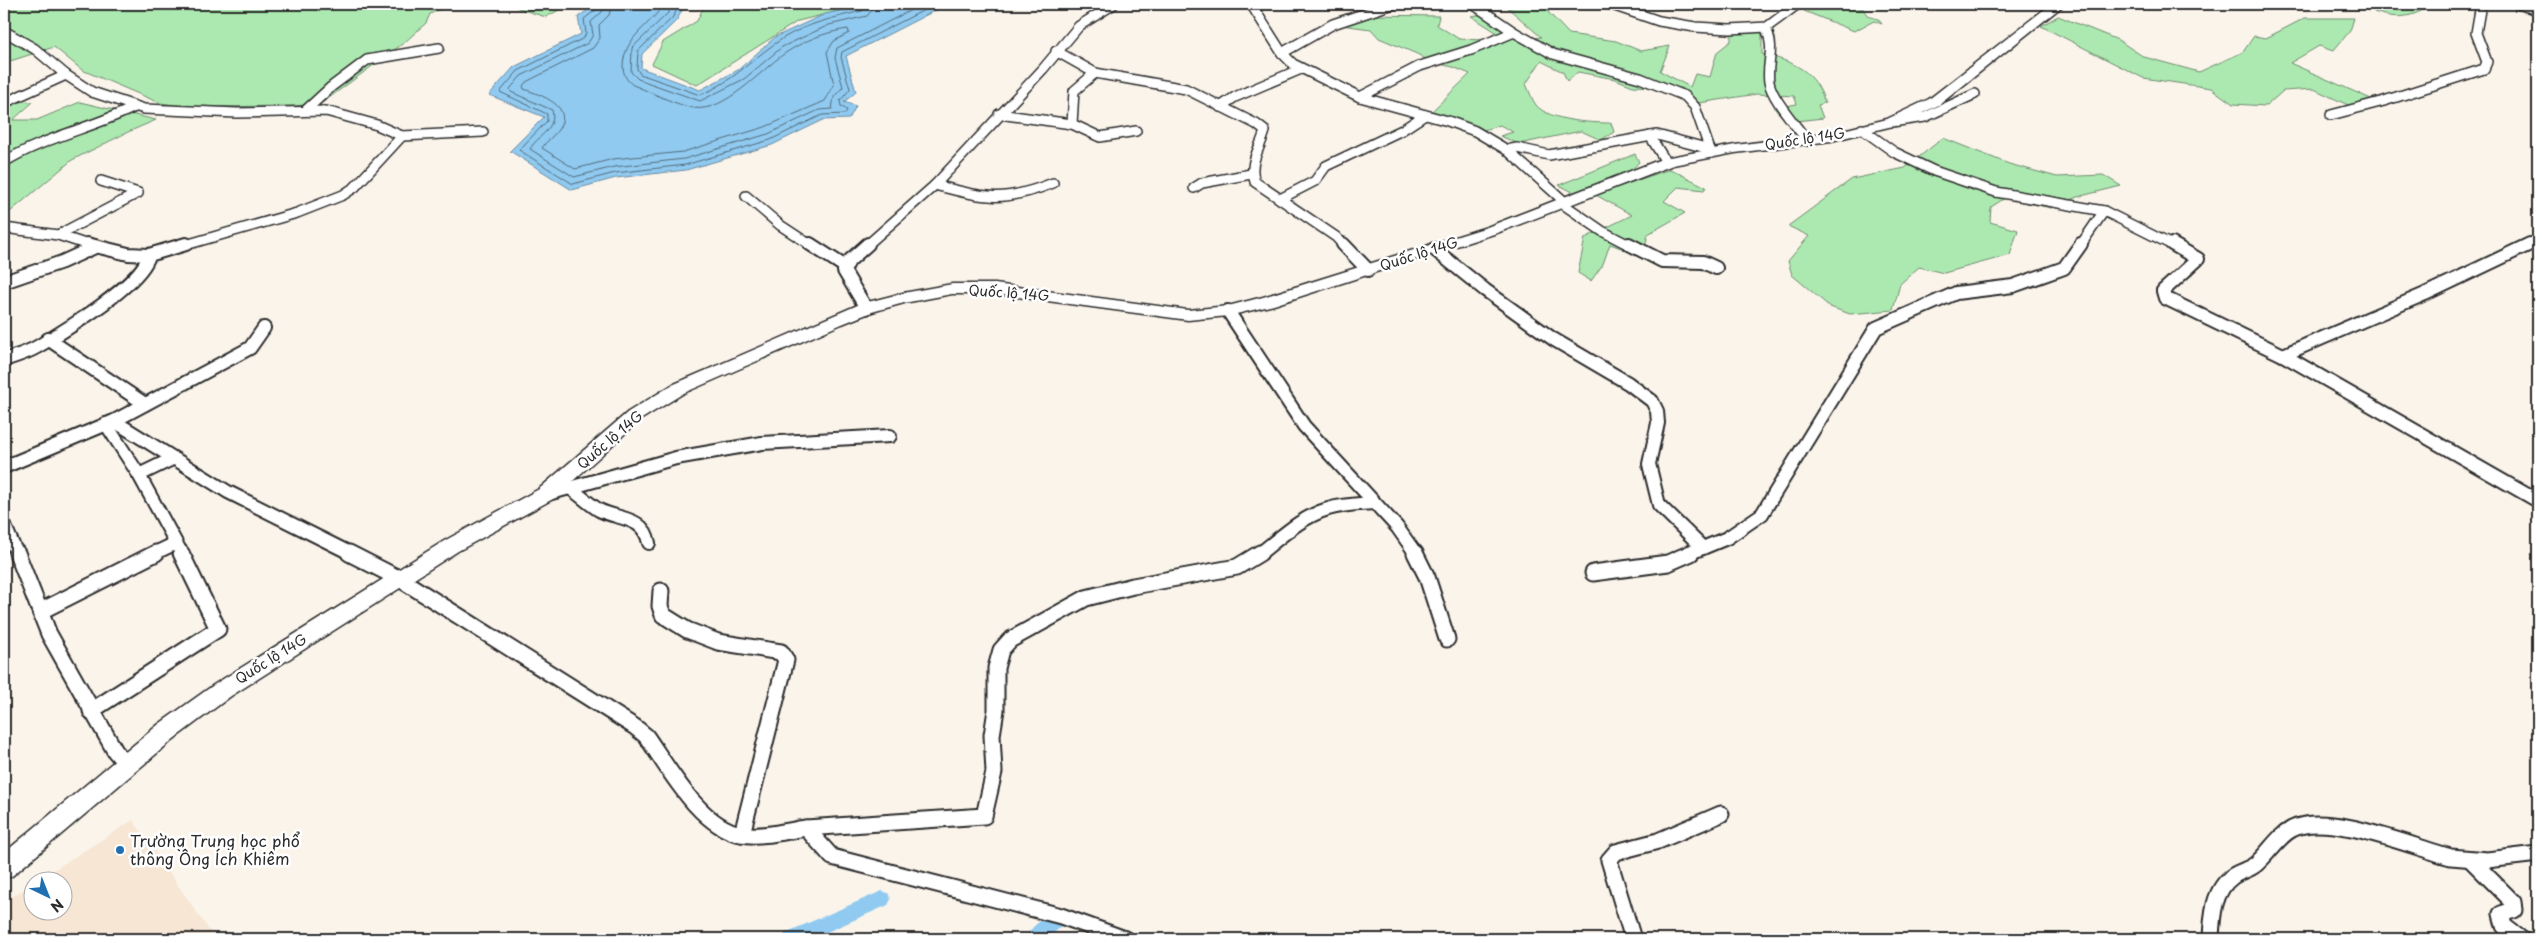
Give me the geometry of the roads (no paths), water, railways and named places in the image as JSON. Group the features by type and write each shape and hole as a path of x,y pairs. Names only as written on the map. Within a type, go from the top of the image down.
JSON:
{"main road":[{"name":"Quốc lộ 14G","path":"4,868 167,731 223,690 451,546 546,494 634,416 678,388 866,308 903,298 952,289 995,289 1188,315 1228,311 1434,249 1565,204 1666,162 1710,151 1807,141 1892,122 1934,102 2059,4"}],"street":[{"path":"844,266 935,184 1043,69 1056,51 1079,26 1114,4"},
{"path":"1251,4 1282,53 1301,69 1360,97 1448,120 1475,131 1506,150 1565,204 1602,231 1662,261 1703,262 1716,268"},
{"path":"1282,53 1332,24 1393,4"},
{"path":"1473,4 1514,32 1553,54 1640,78 1671,88 1685,96 1695,107 1710,151"},
{"path":"1609,4 1643,17 1713,29 1766,28 1798,4"},
{"path":"2331,115 2384,101 2484,69 2486,62 2476,33 2481,4"},
{"path":"2517,4 2538,10"},
{"path":"1766,28 1772,41 1769,81 1773,92 1807,141"},
{"path":"4,31 35,49 66,75 92,92 136,106 180,111 237,113 306,110 332,111 378,125 402,136 483,132"},
{"path":"1360,97 1420,66 1471,50 1514,32"},
{"path":"306,110 331,87 367,60 439,48"},
{"path":"1056,51 1096,73 1186,89 1256,124 1265,131 1255,152 1251,174 1255,182 1336,237 1368,270"},
{"path":"1220,107 1235,97 1301,69"},
{"path":"1072,124 1074,91 1096,73"},
{"path":"4,103 66,75"},
{"path":"1892,122 1911,121 1928,117 1975,94"},
{"path":"4,162 32,146 109,120 136,106"},
{"path":"999,114 1072,124 1100,136 1136,131"},
{"path":"1280,199 1315,181 1326,166 1402,130 1425,115"},
{"path":"1862,129 1894,152 1934,171 1996,192 2104,211 2198,259 2163,291 2165,298 2283,355 2538,501"},
{"path":"1506,150 1517,148 1548,155 1657,135 1710,151"},
{"path":"4,228 58,234 95,247 128,254 149,255 297,213 342,195 355,187 402,136"},
{"path":"1650,136 1666,162"},
{"path":"1194,188 1202,183 1251,174"},
{"path":"58,234 138,193 100,181"},
{"path":"935,184 999,200 1018,197 1053,183"},
{"path":"746,196 780,226 844,266"},
{"path":"1593,573 1668,563 1727,538 1762,514 1876,328 1956,293 2013,286 2064,268 2104,211"},
{"path":"2283,355 2424,294 2535,242"},
{"path":"4,282 62,262 95,247"},
{"path":"1434,249 1485,290 1553,339 1628,383 1652,400 1657,411 1658,423 1649,464 1659,505 1703,548"},
{"path":"4,360 35,348 132,282 147,263 149,255"},
{"path":"844,266 844,271 866,308"},
{"path":"1228,311 1304,426 1397,527 1416,554 1427,577 1447,639"},
{"path":"4,467 110,422 250,348 264,328"},
{"path":"48,339 145,404"},
{"path":"110,422 228,492 400,579 635,727 646,736 702,812 726,830 742,834 984,816 994,772 992,735 996,710 996,668 1001,650 1010,640 1086,598 1132,586 1237,567 1248,563 1300,522 1323,510 1375,503"},
{"path":"91,711 218,629 196,580 174,544 110,422"},
{"path":"546,494 676,458 762,443 890,436"},
{"path":"139,475 172,459"},
{"path":"570,488 601,511 643,526 648,533 649,543"},
{"path":"4,524 49,634 91,711 115,751 127,764"},
{"path":"41,612 174,544"},
{"path":"661,591 660,606 663,615 670,621 718,642 781,652 786,660 742,834"},
{"path":"1633,939 1609,860 1611,855 1658,841 1721,814"},
{"path":"2211,939 2212,917 2221,889 2230,878 2252,867 2283,835 2298,827 2317,824 2345,827 2430,852 2471,860 2538,854"},
{"path":"806,828 832,857 1061,916 1125,939"},
{"path":"2471,860 2513,902 2514,910 2501,914 2502,920 2504,926 2521,939"}],"water":[{"path":"596,4 685,4 677,20 642,54 641,68 700,90 738,70 775,37 825,14 872,4 936,4 942,7 846,56 856,92 844,102 856,106 849,119 823,120 772,145 686,170 616,178 572,190 510,151 544,117 489,95 514,67 581,34 578,17"}],"waterway":[{"path":"791,939 882,899"},
{"path":"1034,939 1057,919"}],"place":[{"name":"Trường Trung học phổ thông Ông Ích Khiêm","path":"120,850"}]}
